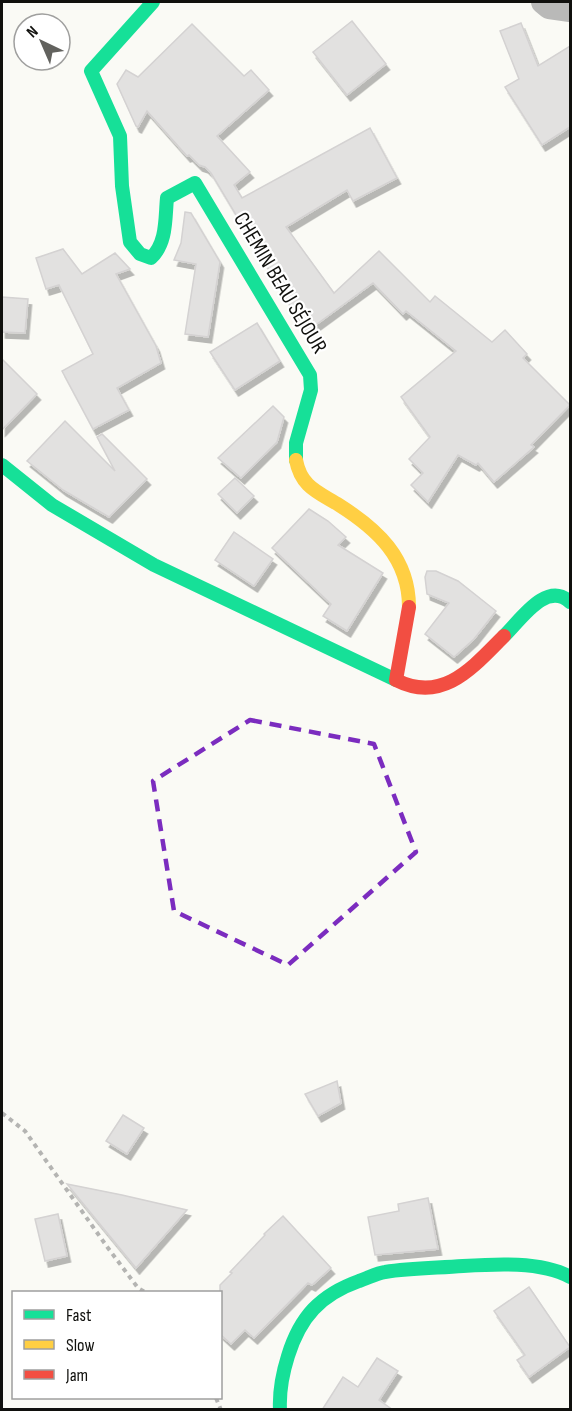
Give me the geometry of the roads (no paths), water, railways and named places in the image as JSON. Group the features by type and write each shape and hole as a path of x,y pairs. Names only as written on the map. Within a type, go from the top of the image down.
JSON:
{"street":[{"name":"CHEMIN BEAU SÉJOUR","path":"153,2 91,71 120,136 122,186 130,242 140,254 150,258 157,254 162,241 167,198 195,183 310,375 311,392 294,448 295,467 299,476 305,484 379,534 402,564 409,600 396,681"},
{"path":"543,2 549,7 570,10"},
{"path":"2,465 52,505 154,565 396,681 418,688 441,687 452,682 541,599 549,595 559,595 570,602"},
{"path":"280,1410 281,1378 294,1337 313,1309 340,1288 383,1272 468,1266 516,1264 570,1277"}]}
